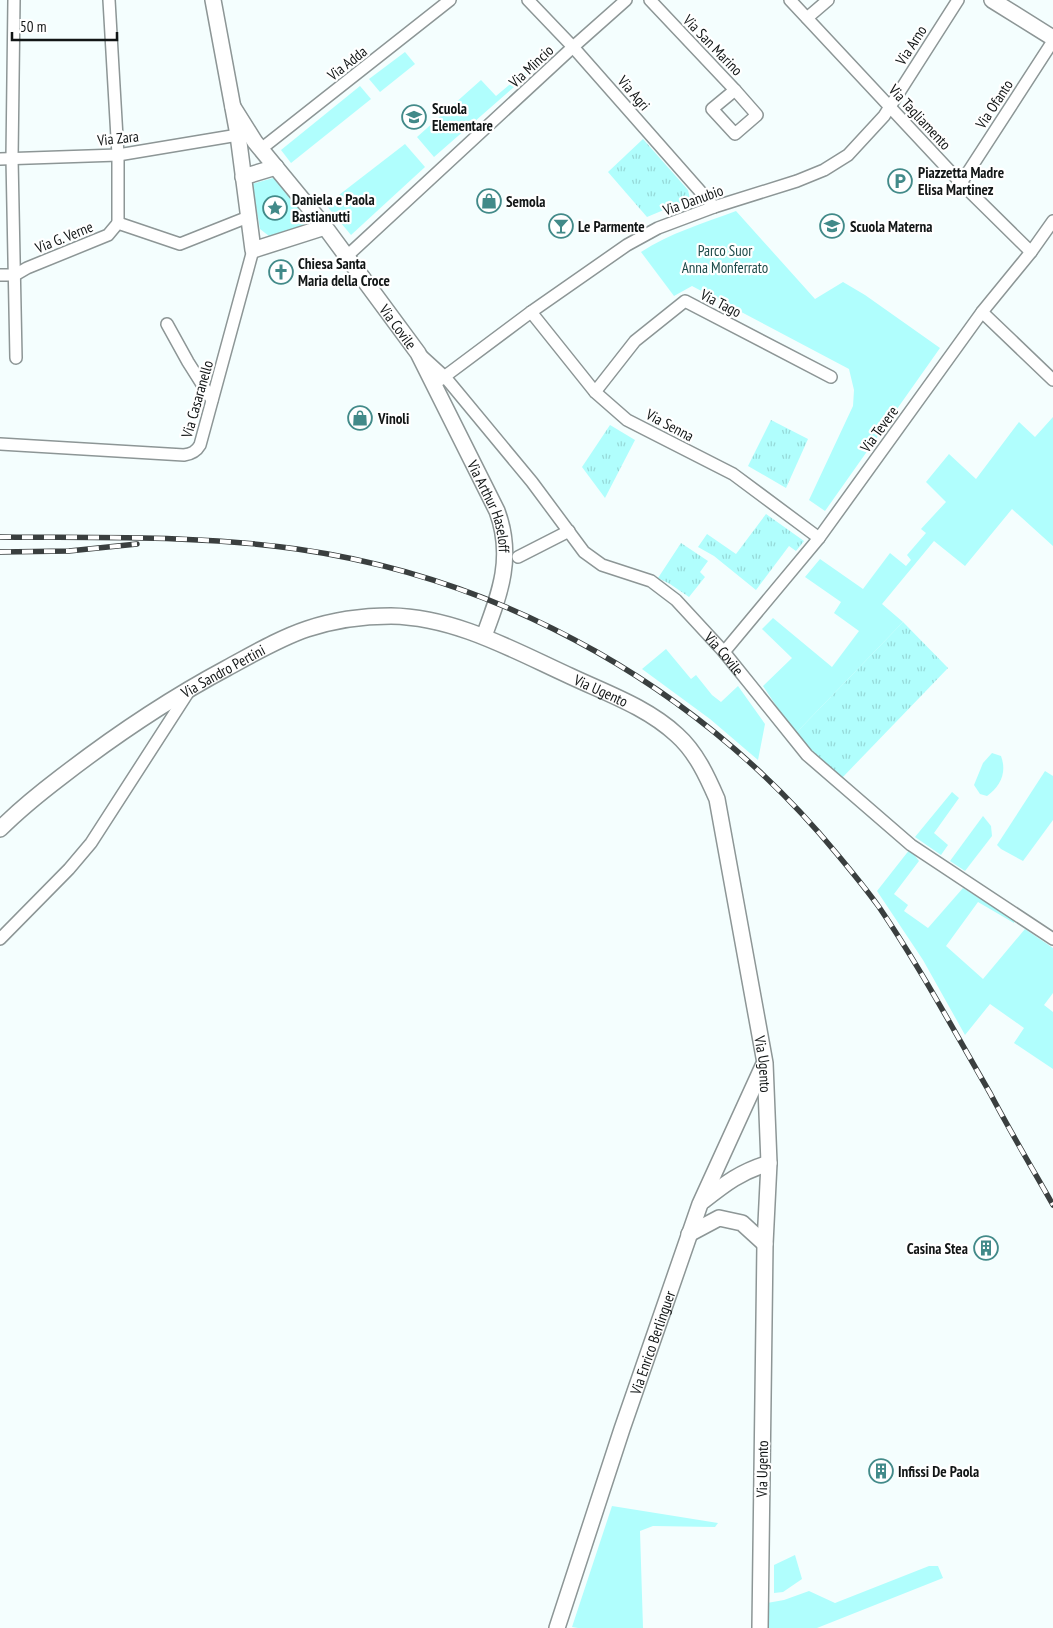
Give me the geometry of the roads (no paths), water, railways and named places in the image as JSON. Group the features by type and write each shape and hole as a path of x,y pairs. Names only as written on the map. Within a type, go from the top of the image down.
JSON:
{"street":[{"path":"14,0 12,158 16,358"},
{"path":"109,0 118,155 118,223 180,244 248,217"},
{"path":"213,0 238,135 253,250 325,227"},
{"name":"Via Adda","path":"261,149 450,0"},
{"name":"Via Agri","path":"528,0 573,47 714,207"},
{"name":"Via Mincio","path":"346,257 626,0"},
{"name":"Via San Marino","path":"650,0 735,90"},
{"name":"Via Tagliamento","path":"790,0 961,182 1031,252"},
{"path":"807,18 828,0"},
{"name":"Via Arno","path":"890,106 958,0"},
{"path":"992,0 1053,40"},
{"name":"Via Ofanto","path":"961,182 1053,40"},
{"name":"Via Danubio","path":"439,380 530,312 627,245 658,228 824,170 852,151 884,116 890,106"},
{"name":"Via Covile","path":"233,107 261,149 325,227 439,380 532,482 584,552 602,565 651,581 676,600 724,652 807,755 912,845 1053,939"},
{"name":"Via Zara","path":"0,159 118,155 238,135"},
{"path":"243,177 276,167"},
{"name":"Via Tevere","path":"724,652 819,538 982,312 1031,252 1053,221"},
{"name":"Via G. Verne","path":"0,275 15,275 27,268 108,235 118,223"},
{"name":"Via Casaranello","path":"0,444 184,455 191,454 197,450 200,445 253,250"},
{"name":"Via Tago","path":"595,392 635,341 685,301 831,377"},
{"name":"Via Senna","path":"530,312 595,392 627,420 733,474 819,538"},
{"path":"982,312 1053,380"},
{"path":"167,324 212,400"},
{"name":"Via Arthur Haseloff","path":"439,380 503,528 505,551 502,578 498,596 484,636"},
{"path":"518,557 569,531"},
{"name":"Via Sandro Pertini","path":"0,829 19,810 91,754 191,688 251,655 307,629 349,619 391,616 413,618 447,625 484,636"},
{"name":"Via Ugento","path":"484,636 650,714 678,736 700,764 717,799 765,1063 769,1163 760,1628"},
{"path":"0,939 69,869 91,843 191,688"},
{"name":"Via Enrico Berlinguer","path":"558,1628 622,1430 689,1234 700,1204 765,1063"},
{"path":"700,1204 727,1182 749,1169 769,1163"},
{"path":"689,1234 719,1218 742,1222 766,1244"}],"railway":[{"path":"0,537 186,539 297,549 375,564 451,586 525,615 596,651 662,693 725,741 784,795 837,854 879,907 923,976 1053,1205"},
{"path":"0,552 69,551 137,544"}],"place":[{"name":"Scuola Elementare","path":"414,117"},
{"name":"Piazzetta Madre Elisa Martinez","path":"900,181"},
{"name":"Semola","path":"489,201"},
{"name":"Daniela e Paola Bastianutti","path":"275,208"},
{"name":"Le Parmente","path":"561,226"},
{"name":"Scuola Materna","path":"832,226"},
{"name":"Chiesa Santa Maria della Croce","path":"281,272"},
{"name":"Vinoli","path":"360,418"},
{"name":"Casina Stea","path":"986,1248"},
{"name":"Infissi De Paola","path":"881,1471"}],"park label":[{"name":"Parco Suor Anna Monferrato","path":"725,258"}]}
